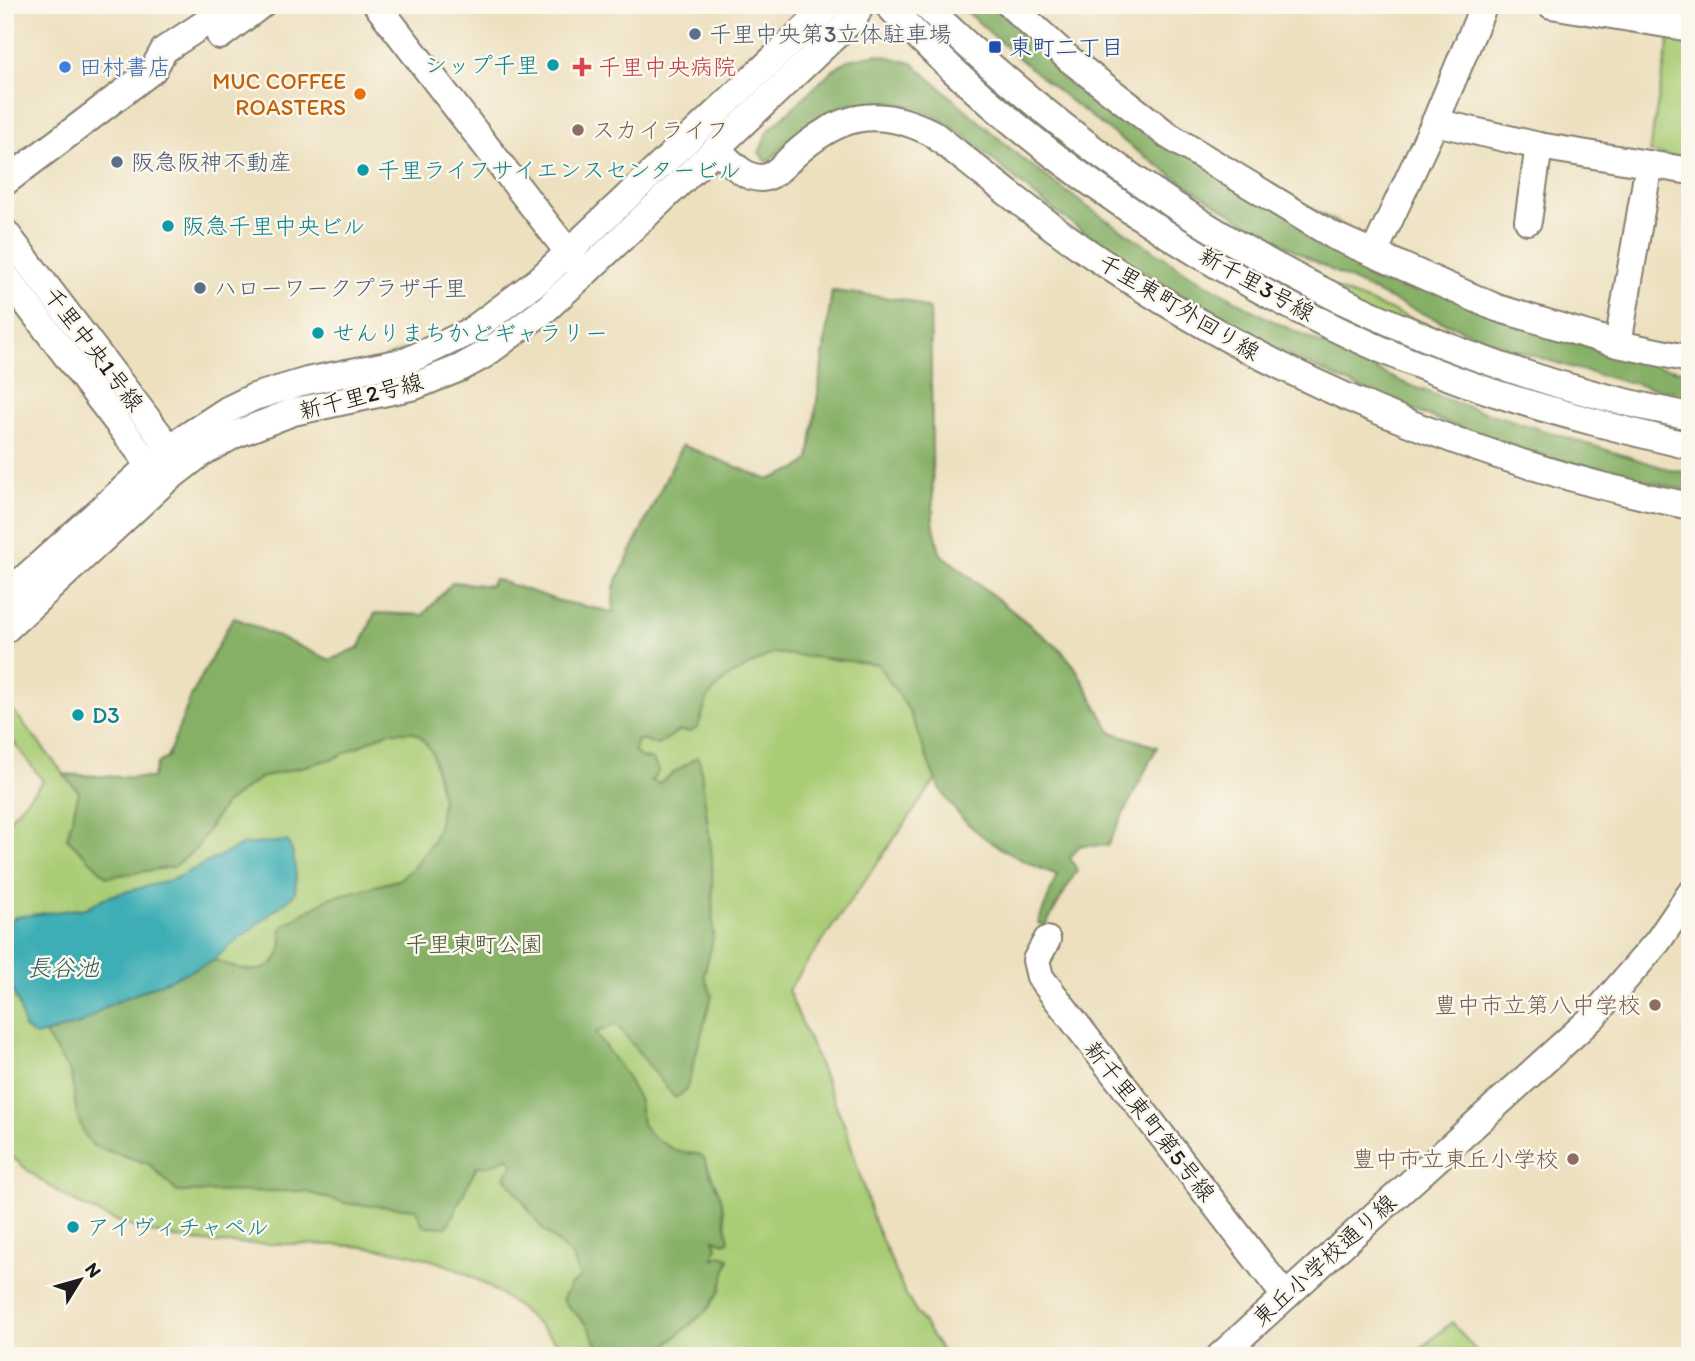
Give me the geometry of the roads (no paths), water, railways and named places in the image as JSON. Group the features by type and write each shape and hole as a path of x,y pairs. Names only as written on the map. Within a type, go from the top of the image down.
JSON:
{"street":[{"path":"5,182 153,70 164,51 233,5"},
{"path":"153,70 174,65 261,5"},
{"path":"377,5 585,273"},
{"name":"新千里2号線","path":"5,630 203,424 254,397 342,373 393,365 450,343 471,331 530,287 568,253 830,5"},
{"name":"新千里2号線","path":"5,596 166,465 270,420 307,408 415,386 484,355 585,273 855,17 860,5"},
{"name":"新千里3号線","path":"888,5 1025,131 1150,222 1247,281 1370,343 1493,393 1584,421 1690,446"},
{"name":"新千里3号線","path":"925,5 1018,91 1084,144 1163,200 1255,255 1329,294 1448,347 1507,368 1633,405 1690,416"},
{"path":"1010,5 1069,59 1169,136 1334,236 1497,308 1618,344 1690,359"},
{"path":"1374,253 1435,122 1484,5"},
{"path":"1551,5 1690,27"},
{"name":"千里東町外回り線","path":"717,149 748,176 763,178 779,170 824,131 842,122 885,116 912,123 932,132 1092,256 1190,317 1285,368 1431,432 1508,459 1690,506"},
{"path":"1435,122 1538,146 1690,171"},
{"path":"1528,221 1538,146"},
{"path":"1618,344 1649,164"},
{"name":"千里中央1号線","path":"5,233 166,465"},
{"name":"千里中央1号線","path":"5,275 166,465"},
{"name":"東丘小学校通り線","path":"1220,1356 1592,1018 1658,941 1690,894"},
{"name":"新千里東町第5号線","path":"1047,940 1036,960 1040,977 1285,1296"}],"water":[{"name":"長谷池","path":"287,841 295,867 294,895 209,963 107,1006 82,1023 36,1036 24,1028 19,1005 5,975 5,928 15,917 86,908 106,897 174,879 242,845"}],"place":[{"name":"千里中央第3立体駐車場","path":"695,34"},
{"name":"東町二丁目","path":"995,47"},
{"name":"シップ千里","path":"553,65"},
{"name":"田村書店","path":"65,67"},
{"name":"千里中央病院","path":"582,67"},
{"name":"MUC COFFEE ROASTERS","path":"360,94"},
{"name":"スカイライフ","path":"578,130"},
{"name":"阪急阪神不動産","path":"117,162"},
{"name":"千里ライフサイエンスセンタービル","path":"363,170"},
{"name":"阪急千里中央ビル","path":"168,226"},
{"name":"ハローワークプラザ千里","path":"200,288"},
{"name":"せんりまちかどギャラリー","path":"318,333"},
{"name":"D3","path":"78,715"},
{"name":"豊中市立第八中学校","path":"1655,1005"},
{"name":"豊中市立東丘小学校","path":"1573,1159"},
{"name":"アイヴィチャペル","path":"73,1227"}],"park label":[{"name":"千里東町公園","path":"474,944"}]}
